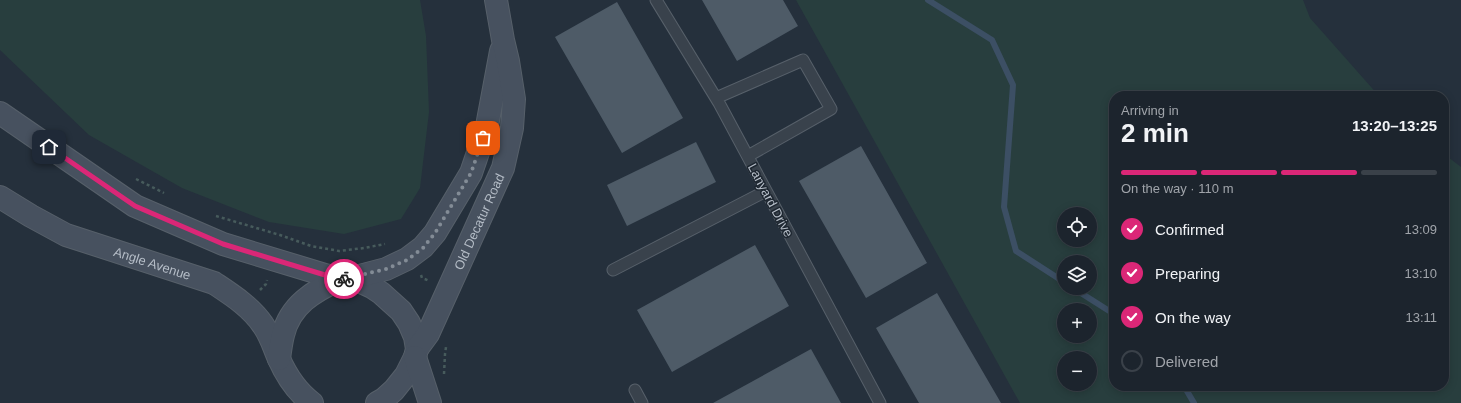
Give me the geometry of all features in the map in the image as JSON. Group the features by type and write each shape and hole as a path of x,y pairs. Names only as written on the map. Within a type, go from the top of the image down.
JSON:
{"main road":[{"name":"Old Decatur Road","path":"377,403 394,390 406,375 416,353 428,334 503,168 512,128 514,99 496,0"},
{"name":"Old Decatur Road","path":"279,359 283,334 291,313 305,298 321,287 342,279 386,269 407,260 423,248 435,233 471,173 488,126 503,40"},
{"path":"0,113 135,206 223,244 342,279 361,282 372,287 392,301 402,311 409,323 415,337 416,353 430,403"},
{"name":"Angle Avenue","path":"0,197 66,235 214,284 233,296 263,325 288,378 302,395 312,403"}],"lane":[{"name":"Lanyard Drive","path":"656,0 716,98 880,403"},
{"path":"716,98 803,60 831,108 748,156"},
{"path":"613,270 766,191"},
{"path":"635,390 642,403"}],"path":[{"path":"134,178 168,195"},
{"path":"209,213 310,246 339,251 383,245 389,242"},
{"path":"419,272 422,278 432,282"},
{"path":"259,291 266,284 268,278"},
{"path":"444,380 445,354 448,341"}],"green space":[{"path":"0,0 420,0 426,36 429,112 420,188 401,219 344,234 269,222 182,188 89,135 0,50"},
{"path":"796,0 1303,0 1310,18 1375,91 1109,91 1109,391 1449,391 1449,158 1461,167 1461,403 1020,403"}],"building":[{"path":"702,0 783,0 798,26 737,61"},
{"path":"617,2 683,118 622,153 555,37"},
{"path":"696,142 716,182 627,226 607,185"},
{"path":"861,146 927,263 866,298 799,181"},
{"path":"755,245 789,306 672,372 637,310"},
{"path":"937,293 1001,403 919,403 876,328"},
{"path":"811,349 841,403 713,403"}],"waterway":[{"path":"928,0 992,40 1013,85 1004,207 1016,251 1057,277"},
{"path":"1084,295 1109,311"},
{"path":"1187,391 1194,403"}],"way so far":[{"path":"344,279 386,269 407,260 423,248 435,233 471,173 483,138"}],"route":[{"path":"49,147 135,206 223,244 325,275 344,279"}]}
